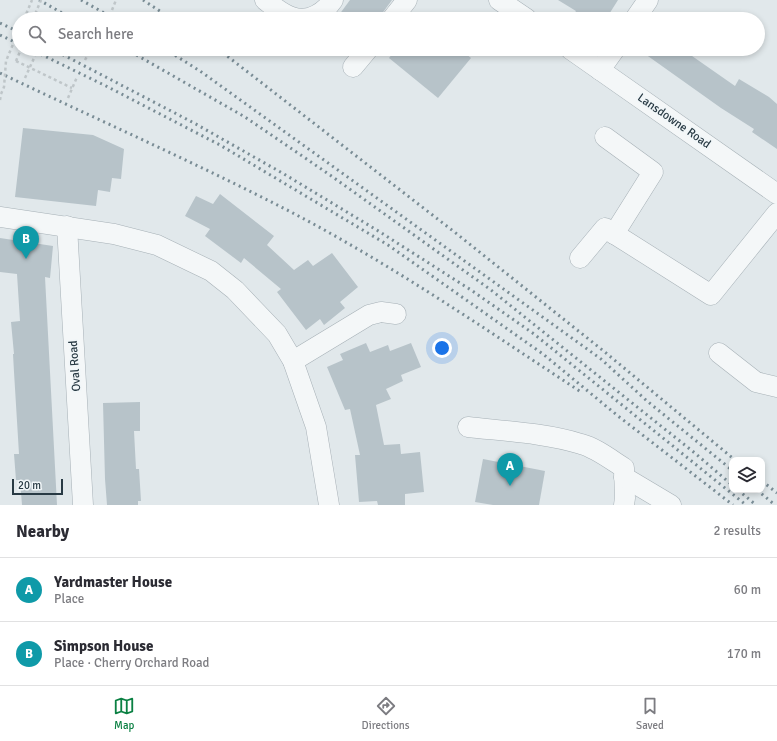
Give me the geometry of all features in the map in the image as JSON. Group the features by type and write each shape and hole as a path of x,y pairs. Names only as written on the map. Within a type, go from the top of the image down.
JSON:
{"street":[{"path":"265,0 282,12"},
{"path":"322,12 333,0"},
{"path":"398,12 407,0"},
{"path":"640,12 648,0"},
{"path":"506,2 518,12"},
{"path":"354,67 363,56"},
{"name":"Lansdowne Road","path":"580,56 775,187"},
{"path":"600,70 610,56"},
{"path":"605,137 654,172 614,234"},
{"path":"580,258 605,228 711,295 777,213"},
{"path":"0,217 114,234 157,245 211,271 235,290 277,334 293,361 316,427 329,505"},
{"name":"Oval Road","path":"66,226 83,505"},
{"path":"293,361 369,315 381,312 396,314"},
{"path":"718,353 756,382 777,387"},
{"path":"468,427 547,436 581,444 598,452 624,468 624,505"},
{"path":"624,477 671,505"}],"path":[{"path":"27,12 32,0"},
{"path":"37,12 41,0"},
{"path":"112,10 116,0"},
{"path":"0,100 4,87 6,61 12,47"},
{"path":"16,61 18,56"},
{"path":"25,78 35,56"},
{"path":"85,60 87,56"},
{"path":"16,61 30,68"},
{"path":"16,61 72,88"},
{"path":"68,98 77,77"}],"building":[{"path":"350,0 392,0 383,12 341,12"},
{"path":"558,0 618,0 610,12 576,11"},
{"path":"391,56 469,56 471,58 438,98 389,58"},
{"path":"648,56 692,56 735,86 739,79 769,97 777,104 777,149 752,132 754,129 721,108"},
{"path":"23,128 93,135 124,149 121,179 112,178 110,192 98,190 96,206 15,197"},
{"path":"220,194 274,236 267,245 294,270 308,260 313,266 332,253 358,287 340,302 345,308 324,325 320,319 306,330 277,292 281,289 244,258 241,263 205,236 210,229 185,216 196,196 213,204"},
{"path":"0,238 53,246 50,278 45,277 57,505 22,505 20,480 16,480 14,454 19,454 11,322 20,321 17,274 0,272"},
{"path":"366,343 370,352 388,345 390,351 411,343 421,367 401,375 403,381 386,389 391,399 376,405 384,445 400,444 401,454 420,452 424,492 405,494 405,505 378,505 377,501 359,502 355,455 360,455 350,409 345,410 327,367 343,360 340,354"},
{"path":"140,402 140,431 134,431 136,469 139,469 141,501 138,501 138,505 107,505 103,403"},
{"path":"483,459 545,471 539,505 493,505 475,502"}],"railway":[{"path":"39,0 60,12"},
{"path":"81,0 102,12"},
{"path":"143,0 161,12"},
{"path":"0,23 12,29"},
{"path":"0,35 12,41"},
{"path":"44,56 220,145 388,245 543,354 618,416 733,505"},
{"path":"65,56 194,123 284,174 380,232 471,290 534,334 746,505"},
{"path":"138,56 245,117 330,175 491,290 696,454 729,482"},
{"path":"176,56 200,71 601,359 647,401 729,468"},
{"path":"227,56 457,234 606,353 731,457"},
{"path":"0,73 217,175 327,231 401,275 581,392"},
{"path":"765,483 777,493"},
{"path":"742,493 756,505"},
{"path":"761,493 775,505"}],"place":[{"name":"Simpson House","path":"26,259"},
{"name":"Yardmaster House","path":"510,486"}]}
